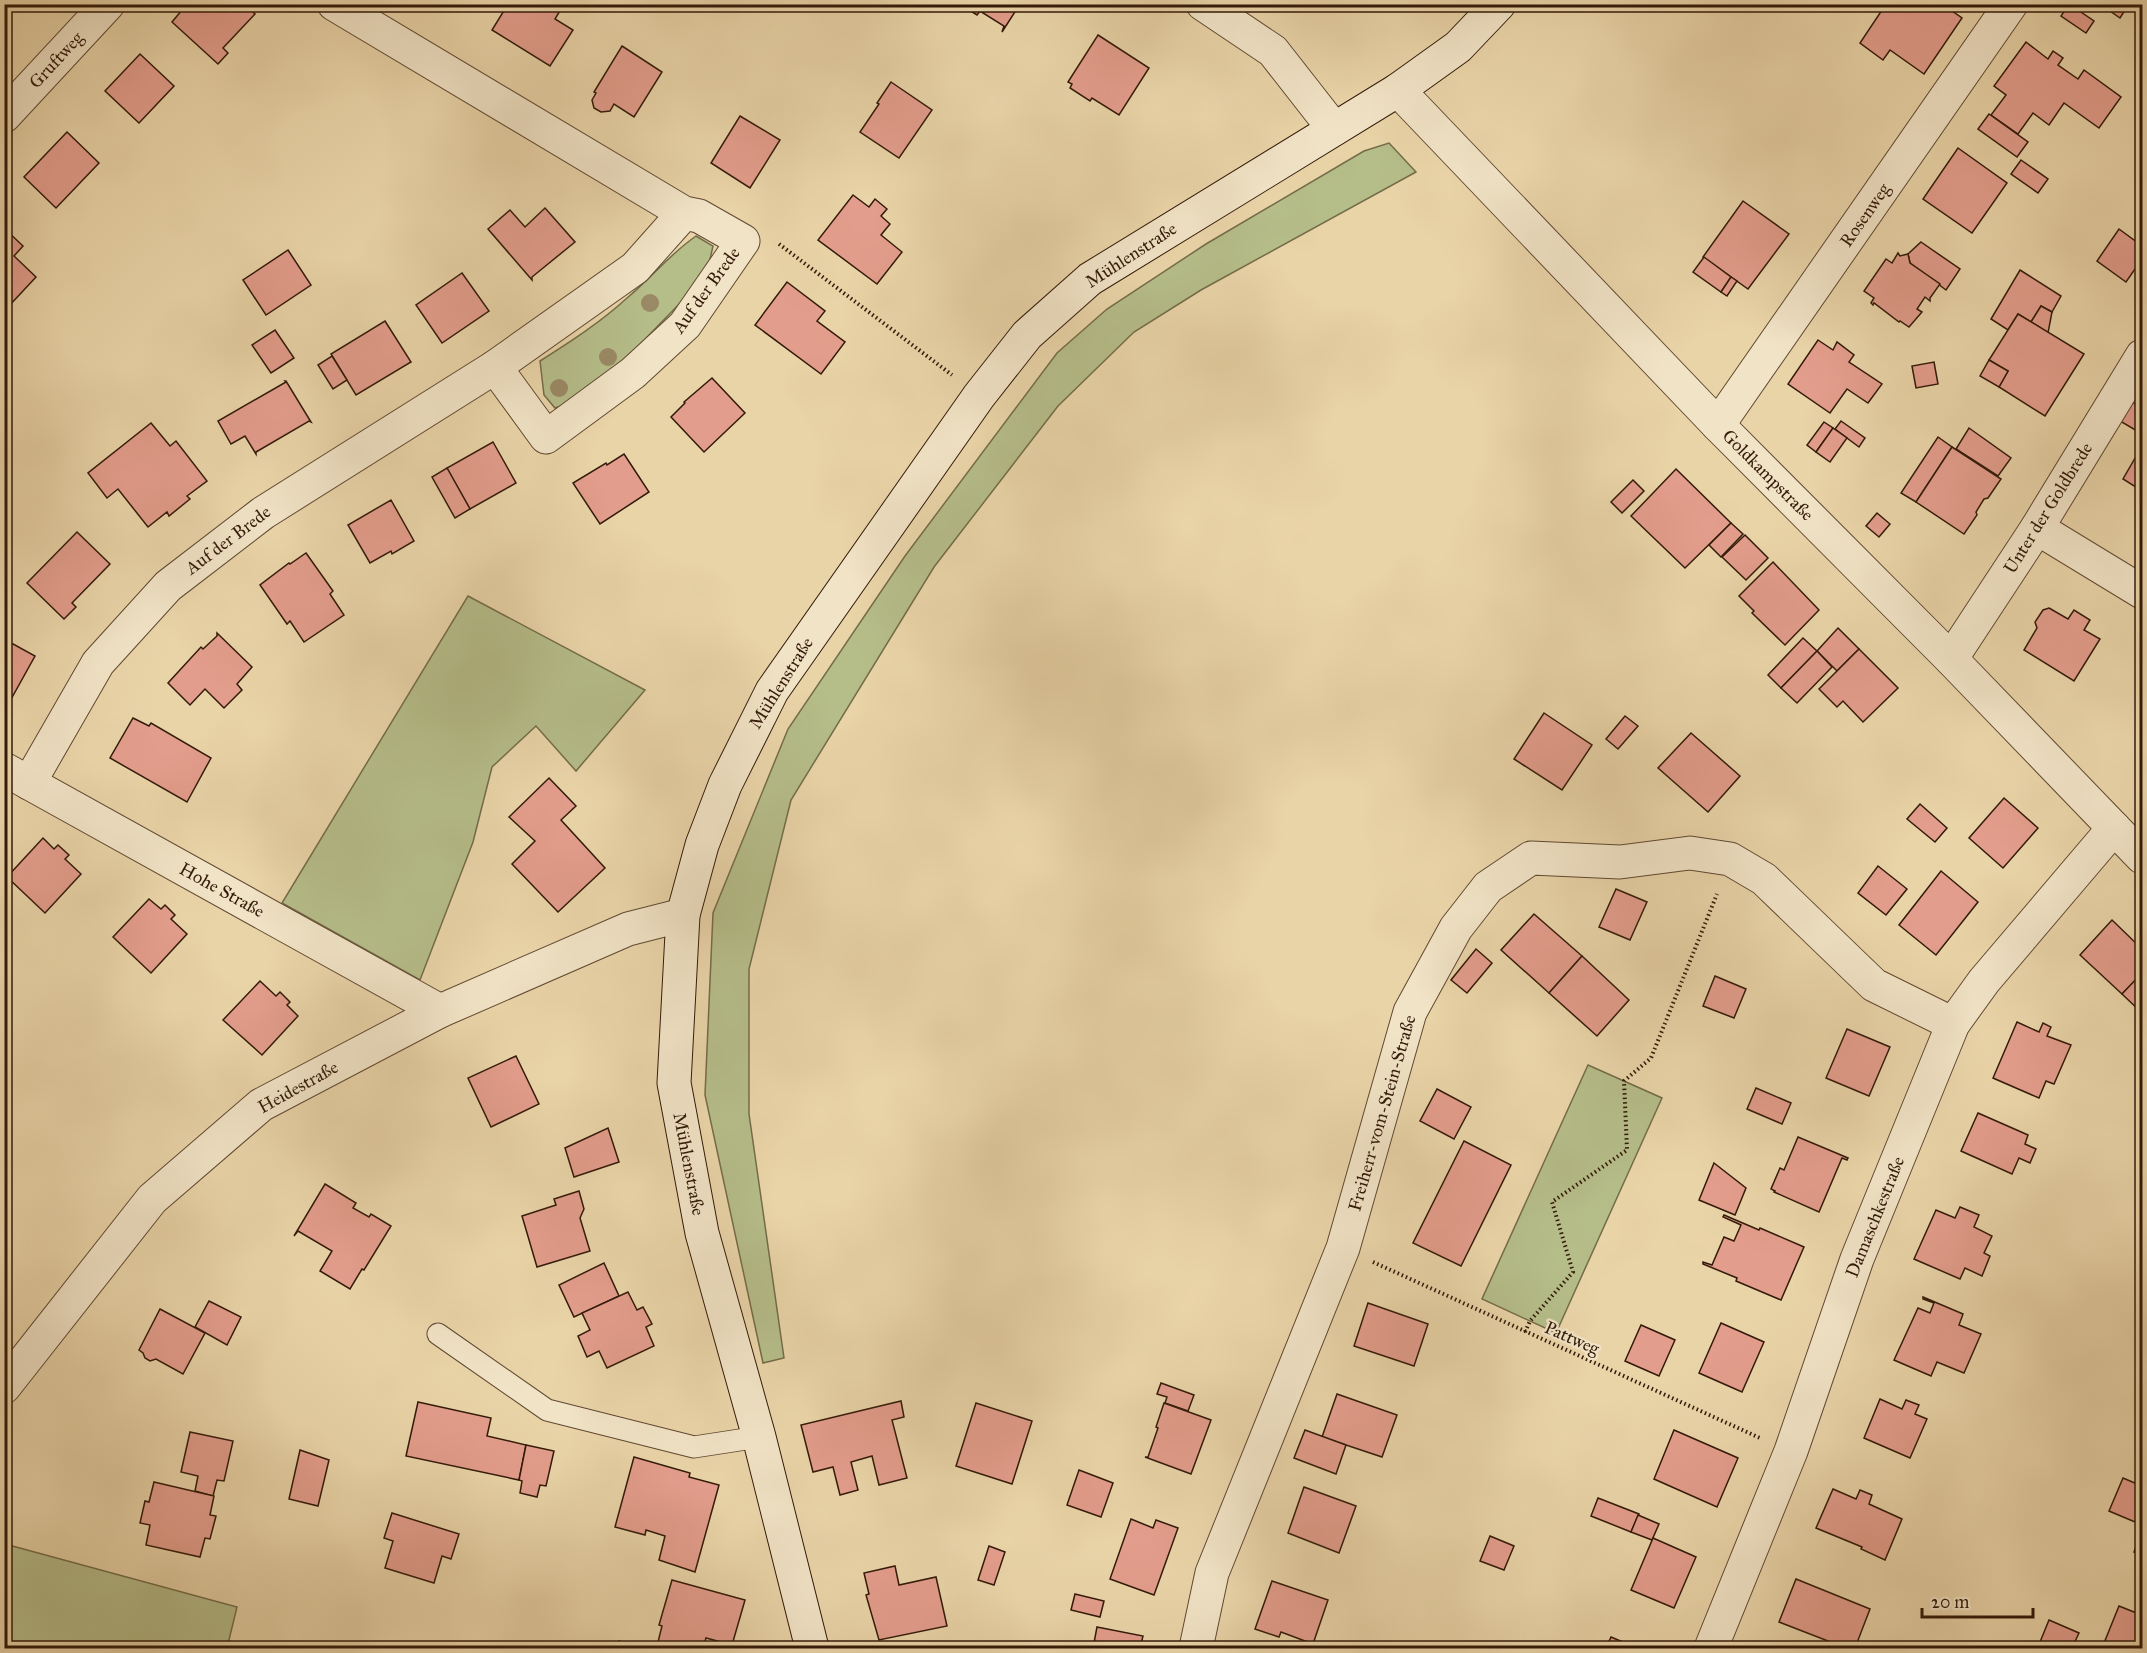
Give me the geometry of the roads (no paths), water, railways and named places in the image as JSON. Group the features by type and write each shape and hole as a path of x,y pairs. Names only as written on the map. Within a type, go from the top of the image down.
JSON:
{"street":[{"name":"Gruftweg","path":"4,116 108,4"},
{"name":"Auf der Brede","path":"334,4 684,213 699,216 742,241 685,325 633,374 546,437 495,367"},
{"path":"1203,4 1273,51 1334,129"},
{"name":"Mühlenstraße","path":"812,1648 759,1437 702,1233 674,1083 683,915 702,845 725,785 772,691 979,396 1027,335 1090,279 1398,90 1458,47 1498,4"},
{"name":"Rosenweg","path":"1718,425 2011,4"},
{"name":"Goldkampstraße","path":"1398,90 1718,425 1951,659 2142,856"},
{"name":"Auf der Brede","path":"17,776 98,663 168,586 263,513 495,367 635,268 684,213"},
{"name":"Unter der Goldbrede","path":"1951,659 2037,528 2142,356"},
{"path":"2037,528 2142,592"},
{"name":"Hohe Straße","path":"17,776 440,1011"},
{"name":"Damaschkestraße","path":"1711,1648 1791,1451 1857,1259 1953,1024 1984,981 2114,828"},
{"name":"Freiherr-vom-Stein-Straße","path":"1196,1648 1212,1573 1343,1248 1410,1012 1456,928 1488,887 1531,858 1620,862 1690,853 1730,859 1764,879 1874,985 1953,1024"},
{"name":"Heidestraße","path":"4,1387 152,1199 261,1105 440,1011 628,929 683,915"}],"lane":[{"path":"438,1334 547,1410 694,1447 759,1437"}]}
